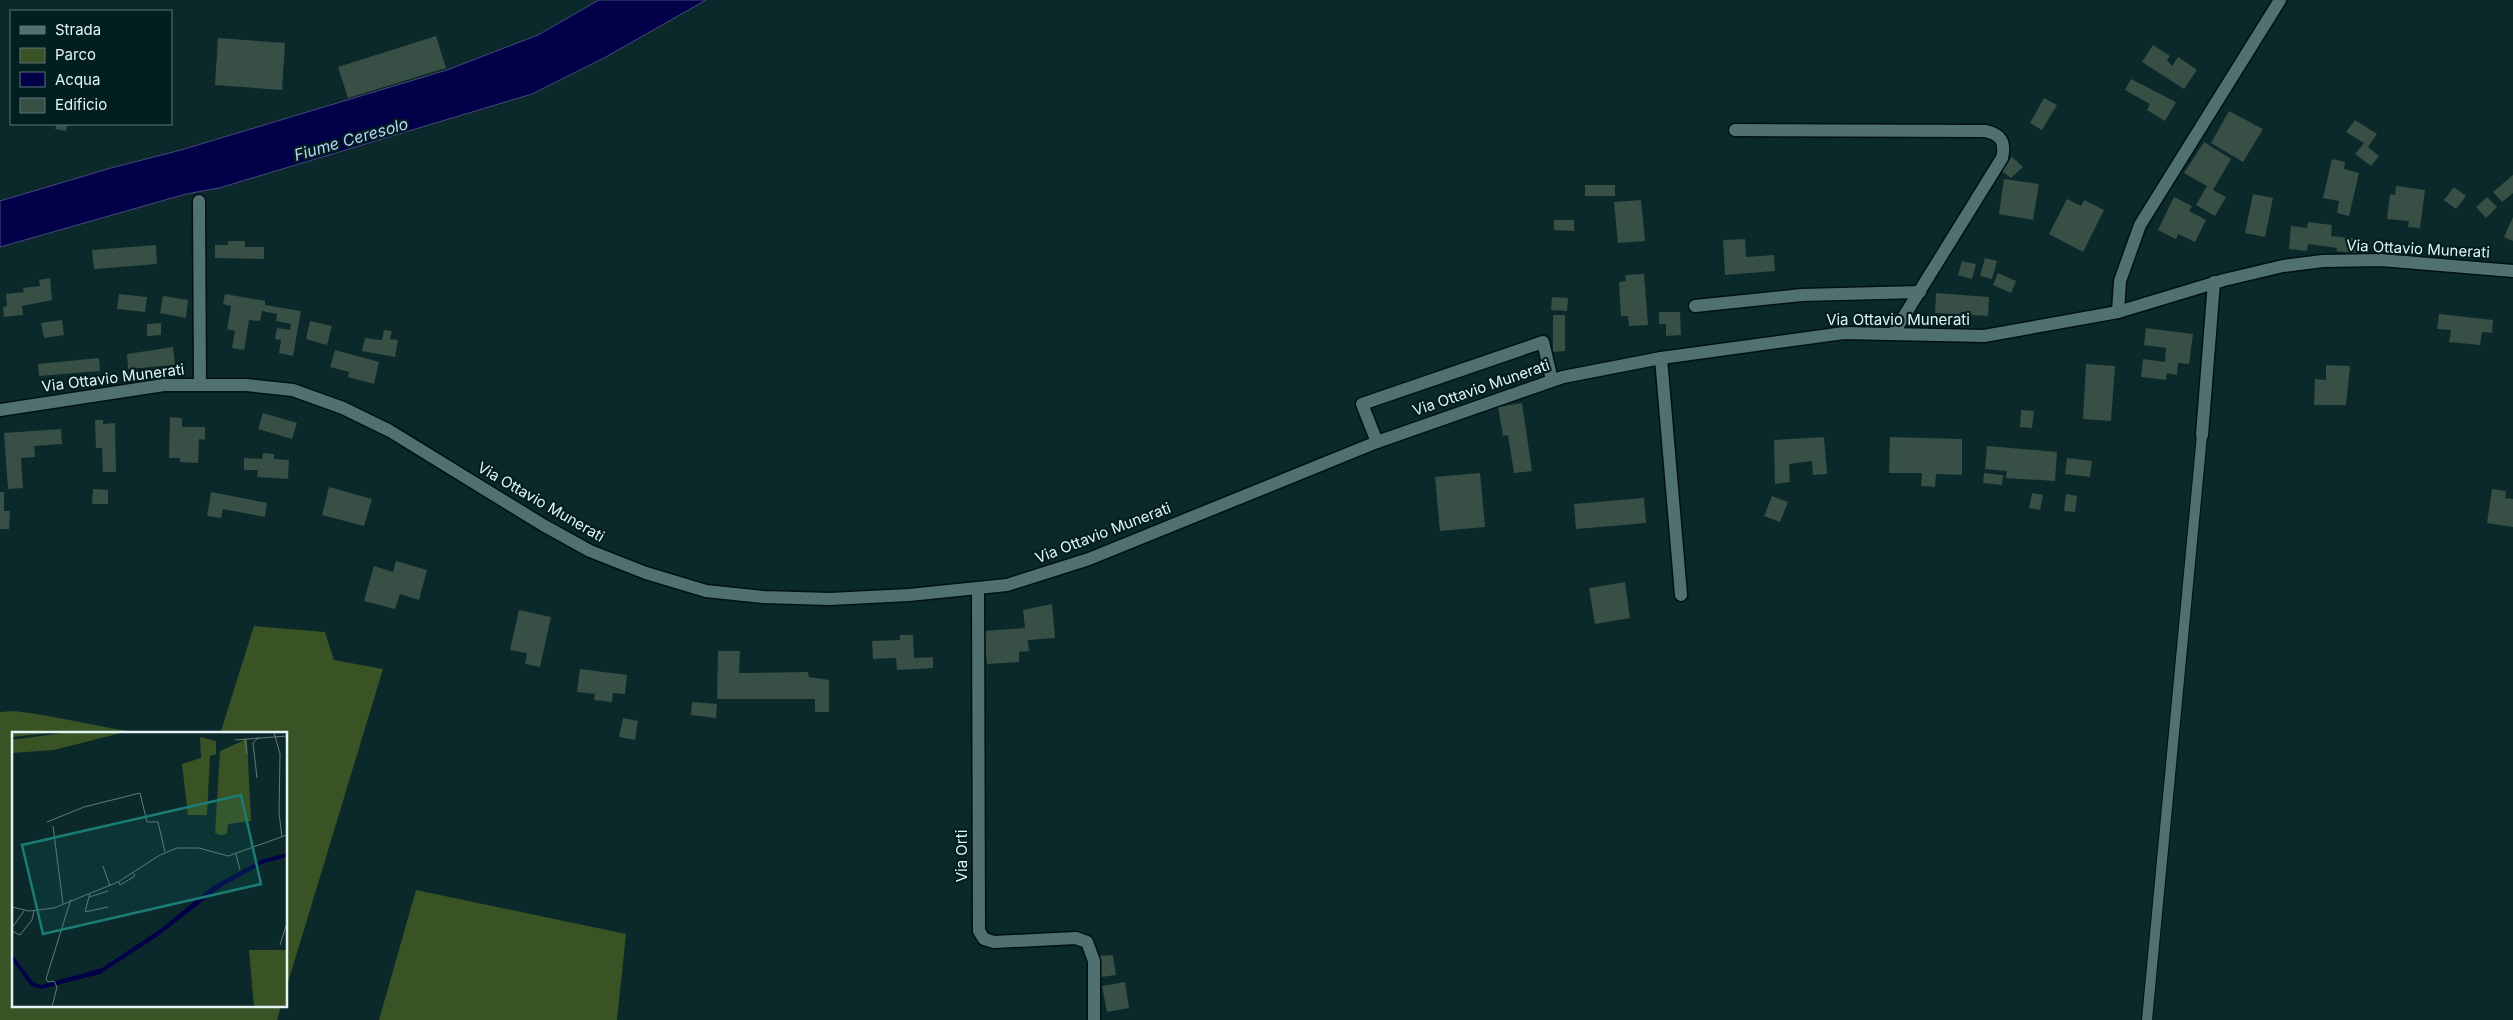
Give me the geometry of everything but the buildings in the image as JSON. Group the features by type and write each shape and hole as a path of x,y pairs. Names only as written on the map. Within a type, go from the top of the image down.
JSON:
{"street":[{"path":"2118,312 2120,281 2140,225 2280,0"},
{"path":"1735,130 1985,131 1998,135 2003,141 2002,158 1893,334"},
{"path":"199,201 200,384"},
{"name":"Via Ottavio Munerati","path":"0,410 164,385 246,385 293,390 343,408 390,430 542,525 590,551 646,573 706,591 763,597 830,599 909,595 1007,584 1089,559 1377,442 1552,380 1661,358 1844,333 1984,336 2118,312 2214,282 2283,266 2323,261 2381,260 2513,271"},
{"path":"2202,435 2214,282"},
{"path":"1694,306 1802,295 1920,292"},
{"path":"1377,442 1362,404 1543,342 1552,380"},
{"path":"1661,358 1681,595"},
{"name":"Via Orti","path":"978,588 979,931 984,939 994,942 1076,938 1087,942 1094,961 1094,1020"}],"lane":[{"path":"2147,1020 2202,435"}],"green space":[{"path":"254,626 325,632 334,660 383,669 288,982 288,732 221,732"},
{"path":"14,711 136,732 12,732 12,1008 280,1008 277,1020 0,1020 0,712"},
{"path":"416,890 626,934 617,1020 379,1020"}],"water":[{"name":"Fiume Ceresolo","path":"599,0 706,0 604,58 532,94 219,188 186,194 0,247 0,201 111,168 181,150 447,70 538,35"}]}
